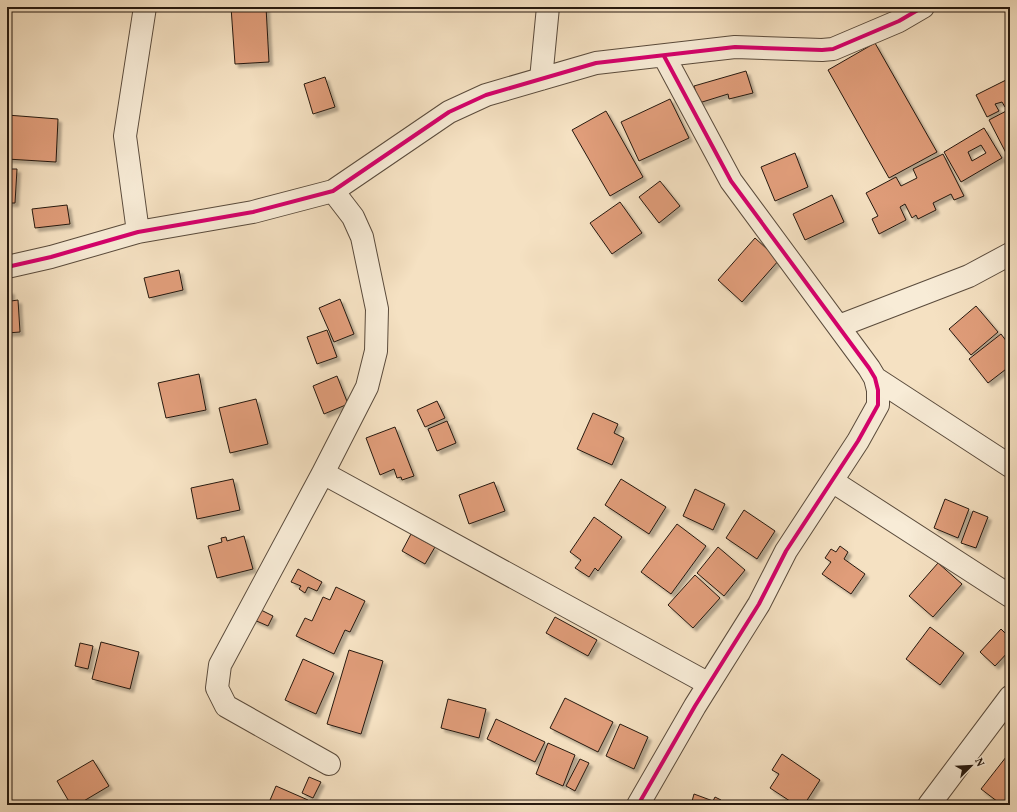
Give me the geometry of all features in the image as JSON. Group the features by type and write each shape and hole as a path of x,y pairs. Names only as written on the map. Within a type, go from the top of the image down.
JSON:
{"street":[{"path":"138,232 125,136 145,7"},
{"path":"541,78 548,7"},
{"path":"7,267 51,257 138,232 253,212 333,192 449,112 486,95 541,78 596,63 735,47 822,50 833,49 899,21 923,7"},
{"path":"638,805 709,684 759,604 786,551 832,481 878,405 878,390 875,378 839,326 731,181 664,56"},
{"path":"329,764 226,706 217,688 220,666 367,387 376,351 377,309 362,237 353,217 333,192"},
{"path":"839,326 969,276 1010,254"},
{"path":"875,378 1010,466"},
{"path":"323,473 709,684"},
{"path":"832,481 1010,596"},
{"path":"929,805 1010,697"}],"building":[{"path":"231,7 266,7 269,62 235,64"},
{"path":"875,43 937,152 889,178 828,70"},
{"path":"746,71 753,93 729,99 728,94 699,103 694,86"},
{"path":"325,77 335,107 313,114 304,84"},
{"path":"1010,78 1010,105 1005,107 1002,102 995,104 999,111 987,117 976,95"},
{"path":"670,99 689,138 639,161 621,122"},
{"path":"1010,109 1010,151 1006,153 989,120"},
{"path":"606,111 643,177 610,196 572,130"},
{"path":"7,115 58,119 56,162 7,159"},
{"path":"984,128 1002,158 961,182 944,152","holes":["981,145 986,153 972,161 968,152"]},
{"path":"795,153 808,187 775,201 761,167"},
{"path":"943,154 964,196 954,200 951,194 933,203 936,210 918,219 916,215 912,218 905,204 900,207 906,220 879,234 872,219 878,216 866,193 896,177 901,186 917,178 913,169"},
{"path":"7,169 17,169 15,203 7,203"},
{"path":"660,181 680,206 659,223 639,197"},
{"path":"832,195 844,222 805,240 793,214"},
{"path":"620,202 642,233 612,254 590,223"},
{"path":"67,205 70,224 35,228 32,209"},
{"path":"755,238 779,260 742,302 718,280"},
{"path":"179,270 183,290 149,298 144,278"},
{"path":"7,291 11,291 11,301 18,300 20,332 7,333"},
{"path":"340,299 354,334 334,342 319,308"},
{"path":"976,306 998,332 971,355 949,329"},
{"path":"327,330 337,357 317,364 307,337"},
{"path":"1001,334 1010,346 1010,366 988,383 969,359"},
{"path":"199,374 206,410 166,418 158,383"},
{"path":"337,376 348,404 324,414 313,386"},
{"path":"256,399 268,444 230,453 219,408"},
{"path":"437,401 445,418 425,427 417,410"},
{"path":"593,413 618,424 614,433 624,438 612,465 577,449"},
{"path":"447,421 456,443 437,451 428,429"},
{"path":"395,427 414,476 402,480 401,477 397,478 394,469 380,475 366,438"},
{"path":"233,479 240,510 197,519 191,488"},
{"path":"621,479 666,507 649,534 605,505"},
{"path":"494,482 505,511 469,524 459,495"},
{"path":"695,489 725,504 713,530 683,516"},
{"path":"945,499 969,509 958,538 934,528"},
{"path":"744,510 775,531 757,559 726,538"},
{"path":"973,511 988,517 976,548 961,543"},
{"path":"594,517 622,537 598,571 595,568 589,577 575,568 581,560 570,552"},
{"path":"677,524 706,546 671,594 641,572"},
{"path":"411,534 435,547 425,564 402,551"},
{"path":"244,536 253,569 217,578 208,546 222,542 221,538 226,537 227,541"},
{"path":"840,546 848,552 844,559 865,574 851,594 822,574 831,562 825,558 831,549 836,552"},
{"path":"718,547 745,570 724,596 697,573"},
{"path":"938,563 962,584 933,617 909,596"},
{"path":"298,569 322,582 317,591 308,587 305,593 299,589 301,586 291,582"},
{"path":"695,575 720,598 693,628 668,605"},
{"path":"336,587 365,601 350,632 345,630 334,654 296,636 305,618 312,621 323,597 330,600"},
{"path":"257,608 273,616 268,626 252,619"},
{"path":"555,617 597,640 588,656 546,633"},
{"path":"930,627 964,653 940,685 906,659"},
{"path":"1001,629 1010,638 1010,650 995,666 980,652"},
{"path":"101,642 139,652 130,689 92,679"},
{"path":"80,643 93,646 88,669 75,666"},
{"path":"349,650 383,661 361,734 327,724"},
{"path":"303,659 334,673 316,714 285,700"},
{"path":"565,698 613,722 598,752 550,728"},
{"path":"448,699 486,709 479,738 441,728"},
{"path":"496,719 545,742 535,762 487,739"},
{"path":"620,724 648,737 634,769 606,756"},
{"path":"548,743 575,755 563,786 536,774"},
{"path":"1010,752 1010,805 1002,805 981,789"},
{"path":"782,754 820,780 804,805 796,805 770,788 779,774 772,770"},
{"path":"580,759 589,763 575,791 566,786"},
{"path":"93,760 109,786 77,805 71,805 57,781"},
{"path":"309,777 321,782 313,798 302,793"},
{"path":"276,786 308,800 305,805 268,805"},
{"path":"694,794 713,801 715,797 721,800 720,804 723,805 691,805"},
{"path":"983,801 987,805 979,805"}],"cycle path":[{"path":"7,267 51,257 138,232 253,212 333,191 449,112 486,95 596,63 735,47 822,50 833,49 899,21 923,7"},
{"path":"638,805 695,706 759,604 786,551 858,441 878,405 878,390 875,378 869,368 731,181 664,56"}]}
